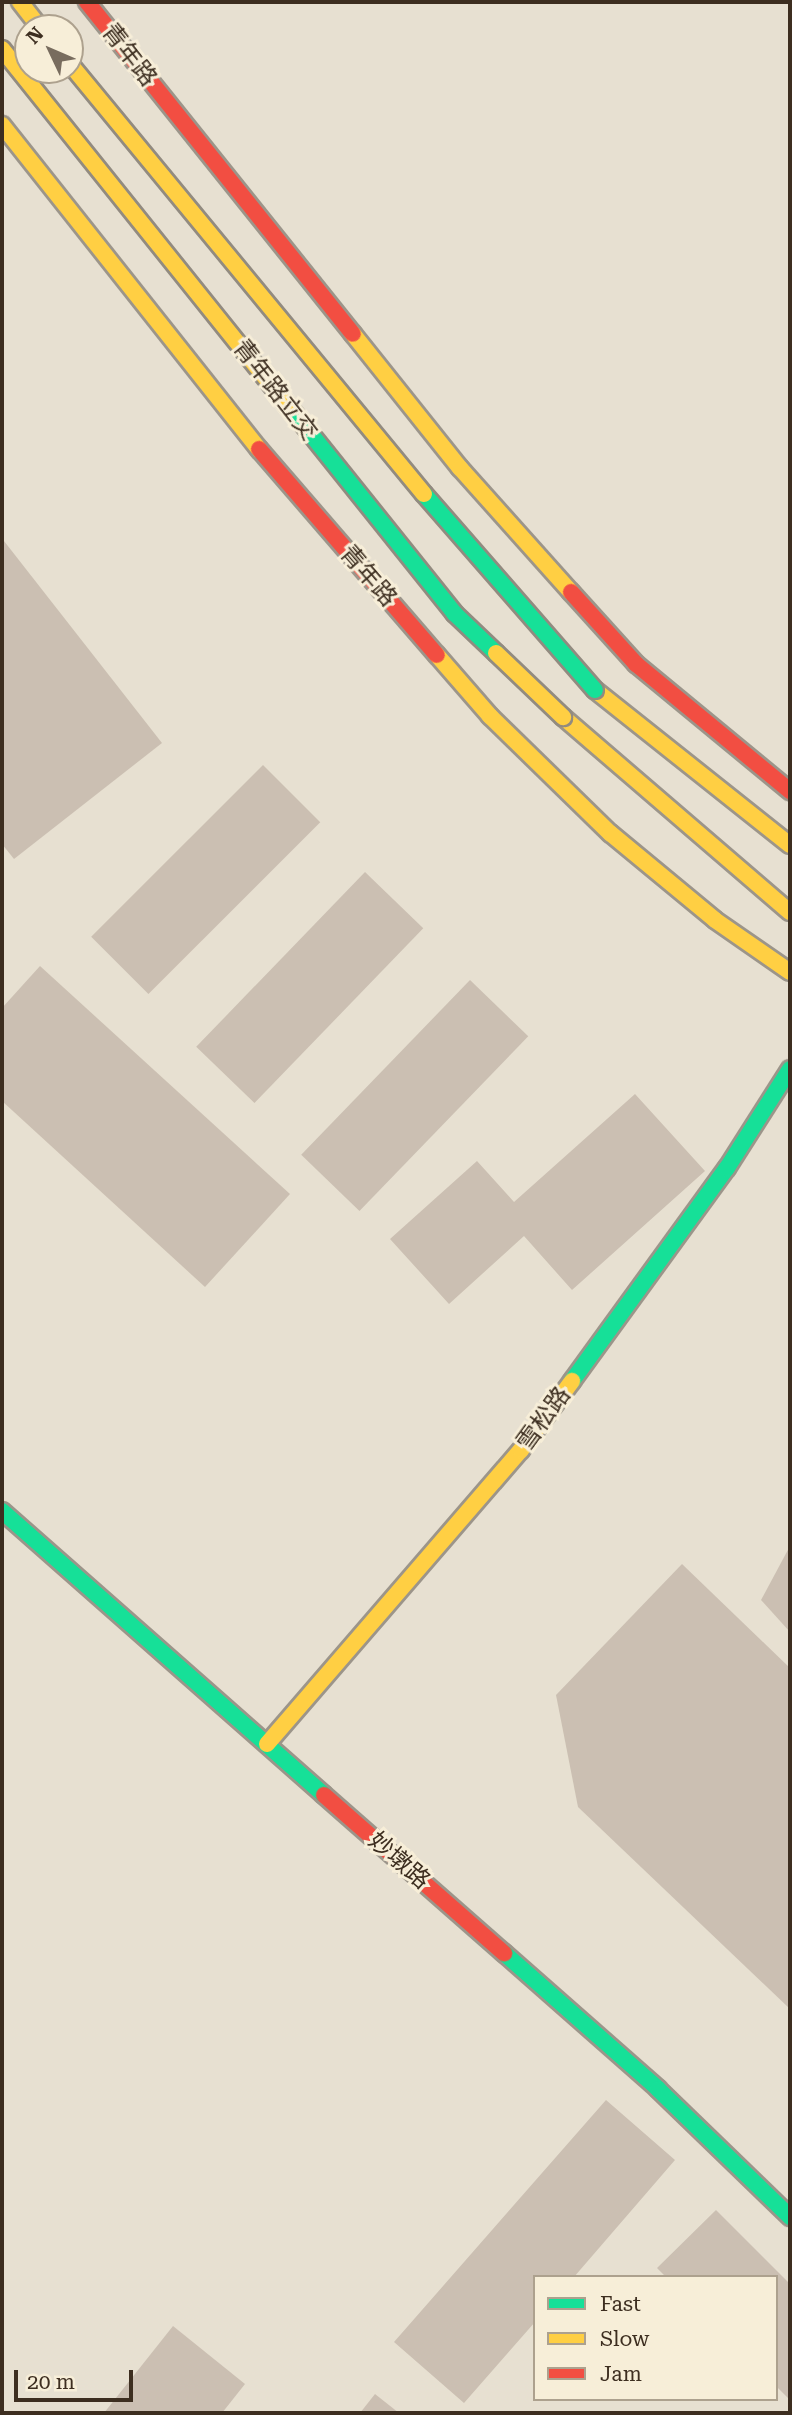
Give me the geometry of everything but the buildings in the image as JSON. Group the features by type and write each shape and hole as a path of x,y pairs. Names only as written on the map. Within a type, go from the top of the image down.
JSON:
{"main road":[{"name":"青年路","path":"87,2 460,468 636,664 790,792"},
{"name":"青年路立交","path":"2,49 454,613 564,717 790,912"},
{"name":"青年路立交","path":"84,81 410,479 595,690 790,845"},
{"name":"青年路","path":"2,125 264,457 490,716 610,833 715,920 790,972"},
{"name":"雪松路","path":"267,1744 522,1450 727,1168 790,1069"},
{"name":"妙墩路","path":"2,1511 658,2089 790,2217"}],"traffic: fast":[{"path":"290,408 454,613 496,653"},
{"path":"424,494 595,690"},
{"path":"572,1381 727,1168 790,1069"},
{"path":"2,1511 324,1795"},
{"path":"504,1953 658,2089 790,2217"}],"traffic: slow":[{"path":"20,2 29,14"},
{"path":"2,49 290,408"},
{"path":"84,81 424,494"},
{"path":"2,125 259,449"},
{"path":"353,334 460,468 571,592"},
{"path":"496,653 563,717"},
{"path":"437,655 490,716 610,833 715,920 790,972"},
{"path":"595,690 790,845"},
{"path":"563,717 790,912"},
{"path":"267,1744 521,1450 572,1381"}],"traffic: jam":[{"path":"87,2 353,334"},
{"path":"259,449 437,655"},
{"path":"571,592 636,664 790,791"},
{"path":"324,1795 504,1953"}]}
